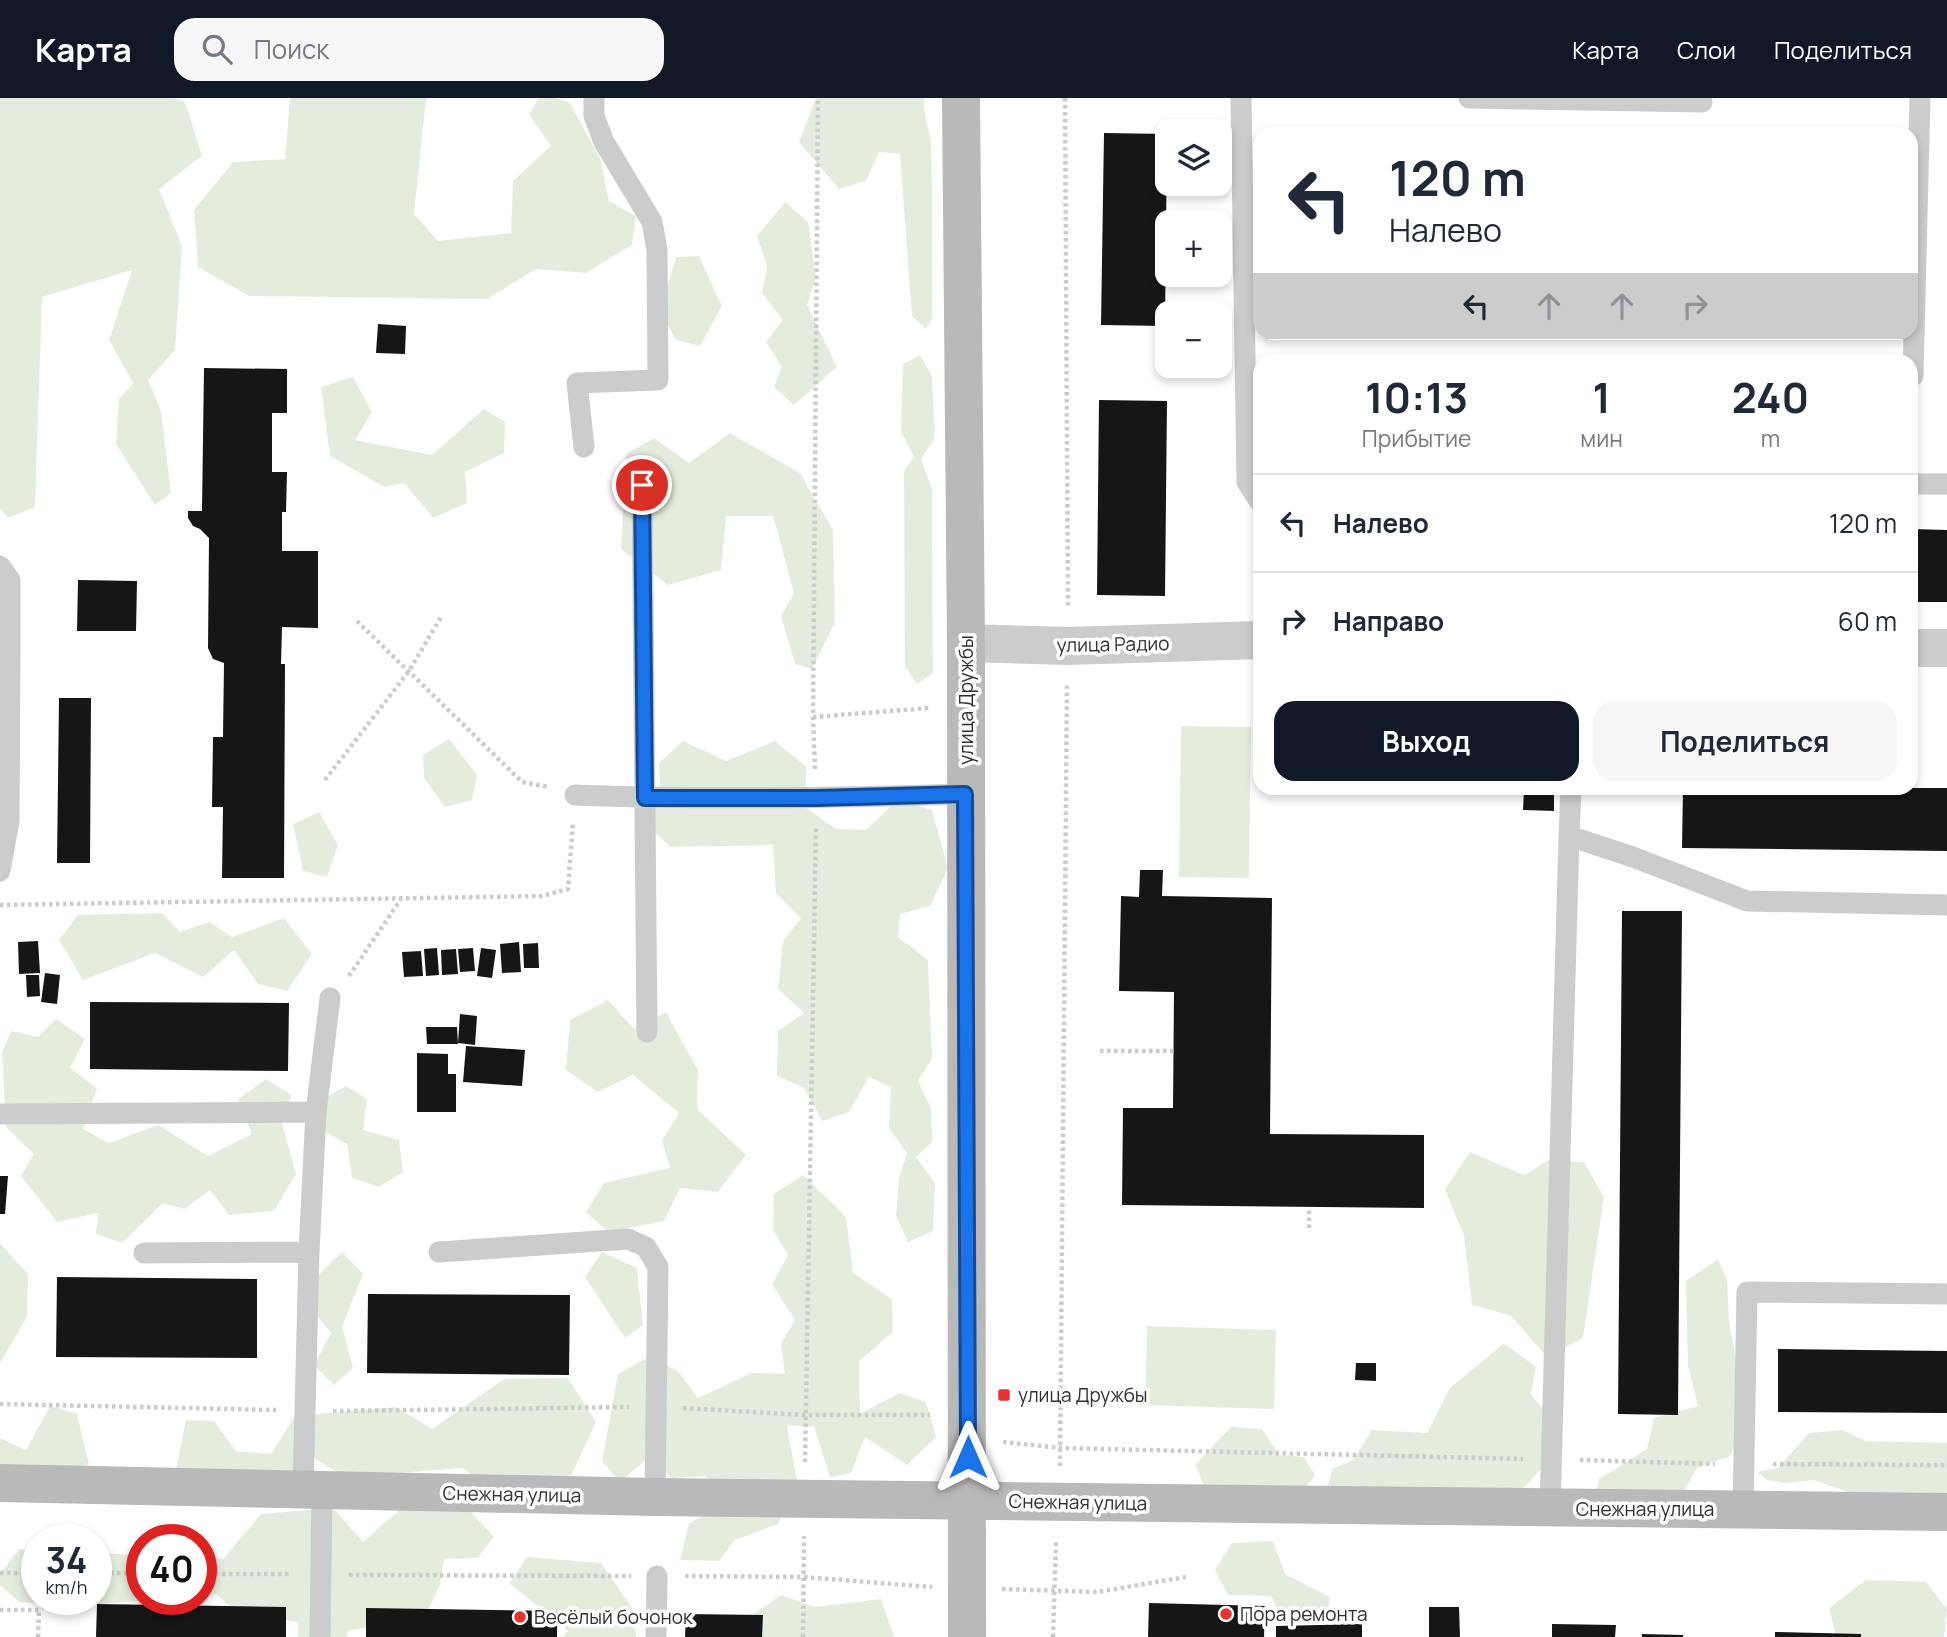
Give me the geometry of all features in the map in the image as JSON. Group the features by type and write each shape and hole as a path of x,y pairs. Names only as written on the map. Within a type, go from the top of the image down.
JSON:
{"street":[{"name":"улица Дружбы","path":"961,98 966,643 967,1637"},
{"name":"улица Радио","path":"966,643 1068,646 1253,640"},
{"path":"1918,648 1947,648"},
{"name":"Снежная улица","path":"0,1483 654,1497 1947,1512"}],"lane":[{"path":"584,447 577,383 658,380 657,250 652,222 604,142 594,116 594,98"},
{"path":"1241,98 1252,363 1253,482"},
{"path":"1469,98 1702,102"},
{"path":"1918,177 1920,98"},
{"path":"1918,484 1947,484"},
{"path":"642,485 647,1032"},
{"path":"0,566 10,579 10,678 9,821 0,872"},
{"path":"575,795 645,798 816,798 965,794"},
{"path":"1550,1509 1571,795"},
{"path":"1569,835 1747,901 1947,905"},
{"path":"320,1637 321,1574 305,1411 316,1112 330,998"},
{"path":"0,1114 316,1112"},
{"path":"439,1252 628,1239 646,1247 658,1267 654,1497"},
{"path":"144,1253 309,1252"},
{"path":"1742,1510 1747,1292 1947,1294"},
{"path":"656,1637 657,1576"}],"path":[{"path":"1060,1470 1068,646 1065,98"},
{"path":"325,780 409,671 441,617"},
{"path":"0,905 542,896 568,889 575,795 556,788 522,782 357,621"},
{"path":"330,998 353,971 401,898"},
{"path":"1100,1051 1174,1051"},
{"path":"1309,1207 1309,1228"},
{"path":"0,1404 305,1411 656,1406 805,1415 943,1415"},
{"path":"1000,1430 1001,1442 1061,1448 1744,1464 1947,1465"},
{"path":"803,1637 804,1529"},
{"path":"1054,1637 1056,1537"},
{"path":"0,1573 21,1573"},
{"path":"217,1574 803,1577 945,1588"},
{"path":"1000,1589 1097,1592 1186,1577"},
{"path":"0,1610 21,1610"},
{"path":"38,1637 39,1615"}],"green space":[{"path":"0,98 174,98 185,102 202,156 159,189 182,246 175,350 148,380 161,411 171,493 155,505 116,444 119,399 133,383 109,340 132,270 42,297 35,507 8,518 0,508"},
{"path":"290,98 431,98 426,99 414,214 438,241 511,233 513,181 551,146 529,114 539,98 556,98 570,103 601,160 609,201 636,216 632,245 586,273 536,269 487,299 249,296 198,267 194,210 233,162 285,159"},
{"path":"816,98 924,98 931,146 932,210 932,319 926,329 912,316 900,154 879,152 866,181 839,189 799,142"},
{"path":"785,202 808,222 816,278 807,305 837,367 794,405 774,387 782,367 766,342 783,320 762,293 767,266 757,236"},
{"path":"699,256 722,306 700,346 676,340 660,311 676,257"},
{"path":"920,355 932,376 935,438 921,459 932,489 933,673 917,684 905,667 904,471 914,457 901,432 903,364"},
{"path":"353,377 372,412 355,440 432,455 484,409 505,422 504,453 465,472 467,503 433,518 404,483 384,487 330,456 321,387"},
{"path":"730,433 800,473 833,530 835,622 812,669 795,664 781,616 794,593 773,516 726,516 721,570 668,585 621,549 626,454 654,438 689,463"},
{"path":"1181,726 1251,727 1249,878 1179,877"},
{"path":"449,739 477,775 472,800 445,807 424,778 423,755"},
{"path":"683,741 726,761 775,741 807,767 804,806 836,829 866,830 897,800 932,810 948,868 930,906 900,914 898,937 928,960 932,1059 918,1081 931,1108 932,1142 916,1157 935,1183 933,1231 908,1242 896,1216 899,1178 907,1153 889,1128 891,1087 869,1077 849,1112 822,1121 804,1088 777,1076 778,1031 804,1013 778,989 783,941 801,918 776,893 773,845 670,847 643,820 661,800 659,763"},
{"path":"319,812 338,845 327,877 303,871 293,824"},
{"path":"162,913 180,932 209,922 232,937 284,918 312,954 287,991 258,984 234,950 203,977 155,953 83,980 59,940 78,915"},
{"path":"608,1000 634,1029 666,1012 698,1070 697,1109 746,1155 718,1192 680,1188 664,1221 608,1232 586,1212 604,1183 670,1168 662,1140 679,1113 633,1075 598,1092 566,1070 570,1020"},
{"path":"56,1019 85,1039 70,1068 97,1088 83,1129 109,1143 158,1125 208,1156 252,1134 238,1099 266,1079 292,1095 281,1119 296,1174 274,1211 229,1215 210,1190 185,1209 163,1203 122,1243 96,1234 98,1213 57,1222 21,1176 34,1154 6,1127 2,1053 11,1031 38,1037"},
{"path":"346,1086 367,1099 363,1130 399,1140 403,1172 379,1187 352,1178 347,1144 323,1131 321,1100"},
{"path":"1470,1152 1524,1175 1549,1160 1584,1162 1604,1197 1583,1338 1547,1357 1511,1316 1472,1305 1464,1236 1445,1189"},
{"path":"803,1175 846,1217 853,1273 892,1299 893,1332 859,1361 860,1414 899,1393 926,1402 936,1437 907,1465 865,1437 851,1473 830,1477 814,1427 787,1425 797,1482 778,1524 735,1540 719,1561 680,1560 689,1523 719,1508 706,1476 672,1478 647,1459 620,1482 602,1461 618,1374 649,1357 678,1371 698,1398 751,1373 785,1374 781,1343 795,1320 772,1284 788,1255 773,1230 774,1194"},
{"path":"0,1243 28,1274 27,1317 0,1363"},
{"path":"342,1252 363,1274 342,1327 353,1368 334,1385 314,1365 331,1333 315,1313 312,1281"},
{"path":"602,1252 637,1268 643,1325 625,1338 585,1277"},
{"path":"1718,1259 1727,1280 1729,1320 1737,1365 1753,1405 1730,1456 1697,1468 1684,1491 1594,1499 1599,1479 1647,1449 1654,1418 1698,1406 1688,1366 1686,1281"},
{"path":"1147,1326 1276,1330 1274,1409 1145,1405"},
{"path":"1504,1343 1536,1367 1531,1394 1547,1414 1546,1464 1518,1494 1327,1489 1333,1468 1352,1461 1372,1430 1427,1433 1450,1388"},
{"path":"568,1378 596,1422 571,1476 484,1484 463,1468 345,1477 304,1452 286,1489 175,1473 186,1420 214,1421 236,1451 271,1454 295,1416 396,1407 432,1429 504,1379"},
{"path":"50,1406 77,1414 89,1464 64,1486 0,1484 0,1438 26,1450"},
{"path":"1231,1427 1262,1429 1279,1455 1304,1457 1315,1475 1299,1496 1208,1494 1195,1465"},
{"path":"1843,1430 1865,1441 1947,1443 1947,1494 1860,1496 1814,1480 1784,1483 1767,1480 1757,1472 1778,1468 1809,1433"},
{"path":"333,1508 363,1542 399,1510 471,1512 494,1537 477,1558 444,1559 440,1585 425,1617 348,1631 347,1637 298,1637 298,1622 239,1615 217,1595 217,1559 223,1559 261,1514"},
{"path":"1273,1541 1285,1574 1330,1597 1328,1620 1282,1619 1271,1596 1228,1595 1215,1570 1232,1543"},
{"path":"21,1549 21,1602 0,1585 0,1574"},
{"path":"112,1554 126,1554 126,1602 112,1603"},
{"path":"527,1557 601,1563 634,1611 636,1637 563,1637 568,1631 509,1583"},
{"path":"1866,1580 1926,1582 1947,1609 1944,1637 1836,1637 1829,1608"},
{"path":"781,1595 815,1607 881,1599 894,1637 740,1637 738,1625"}],"building":[{"path":"1104,133 1155,134 1155,196 1166,196 1166,210 1155,210 1155,287 1165,287 1165,301 1155,301 1155,326 1101,325"},
{"path":"378,324 406,326 405,354 376,353"},
{"path":"204,368 287,369 287,413 272,413 272,472 287,472 286,512 282,512 282,551 318,551 318,628 282,627 281,664 285,664 284,878 222,878 223,807 212,807 213,737 223,737 224,663 213,659 208,648 209,538 193,526 188,518 188,511 202,511"},
{"path":"1099,400 1167,401 1165,596 1097,595"},
{"path":"1918,529 1947,530 1947,602 1918,602"},
{"path":"78,580 137,581 136,631 77,631"},
{"path":"59,698 91,698 90,863 57,863"},
{"path":"1918,788 1947,788 1947,851 1682,848 1683,795 1918,795"},
{"path":"1524,795 1554,795 1554,811 1523,810"},
{"path":"1140,870 1163,870 1162,896 1272,898 1270,1134 1424,1135 1424,1208 1122,1205 1123,1108 1173,1108 1174,992 1119,991 1121,896 1139,897"},
{"path":"1622,911 1682,911 1678,1415 1618,1414"},
{"path":"38,941 40,973 19,974 18,942"},
{"path":"519,942 521,972 502,973 500,944"},
{"path":"538,943 539,968 524,968 523,944"},
{"path":"437,948 439,975 426,976 424,949"},
{"path":"473,948 475,971 460,972 458,949"},
{"path":"481,948 496,950 492,978 477,976"},
{"path":"456,949 458,974 442,975 441,950"},
{"path":"421,951 423,976 404,977 402,952"},
{"path":"45,973 60,975 57,1004 41,1002"},
{"path":"26,975 39,975 40,996 27,997"},
{"path":"90,1002 289,1003 288,1071 90,1069"},
{"path":"460,1014 477,1016 475,1045 458,1043"},
{"path":"426,1027 457,1027 458,1044 427,1044"},
{"path":"466,1046 525,1050 522,1086 463,1082"},
{"path":"417,1053 448,1054 448,1074 456,1074 456,1112 417,1112"},
{"path":"0,1176 8,1176 5,1214 0,1214"},
{"path":"57,1277 257,1279 257,1358 56,1357"},
{"path":"368,1294 570,1295 569,1375 367,1373"},
{"path":"1778,1349 1947,1351 1947,1413 1778,1412"},
{"path":"1356,1363 1376,1363 1376,1381 1355,1380"},
{"path":"1149,1603 1265,1606 1264,1637 1148,1637"},
{"path":"112,1604 126,1604 126,1615 217,1615 217,1606 286,1607 286,1637 96,1637 97,1615 112,1615"},
{"path":"1429,1607 1459,1607 1460,1637 1429,1637"},
{"path":"366,1608 557,1611 557,1637 366,1637"},
{"path":"686,1614 763,1615 762,1637 685,1637"},
{"path":"1362,1624 1362,1637 1276,1637 1276,1626"},
{"path":"1552,1624 1616,1625 1615,1637 1552,1637"},
{"path":"1775,1632 1861,1634 1861,1637 1775,1637"},
{"path":"1642,1634 1683,1635 1683,1637 1642,1637"}],"place":[{"name":"улица Дружбы","path":"1004,1395"},
{"name":"Пора ремонта","path":"1226,1614"},
{"name":"Весёлый бочонок","path":"520,1617"}],"route":[{"path":"642,485 645,798 816,798 965,794 968,1457"}]}
